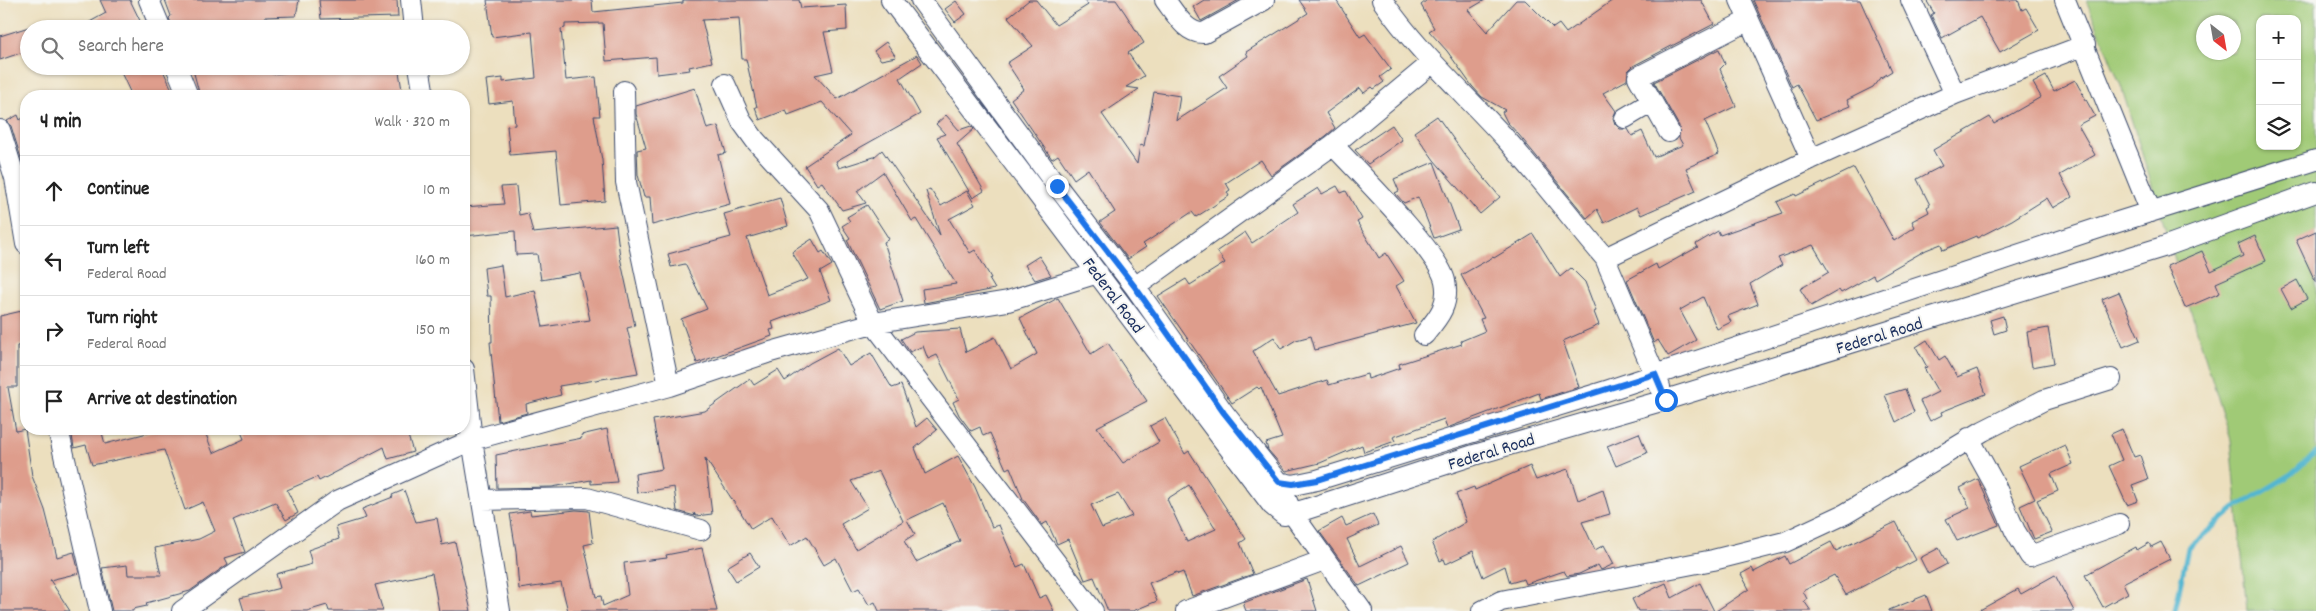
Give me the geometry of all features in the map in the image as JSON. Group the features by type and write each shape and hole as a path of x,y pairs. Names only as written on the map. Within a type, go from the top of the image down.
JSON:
{"street":[{"path":"149,0 157,20"},
{"path":"411,0 413,20"},
{"name":"Federal Road","path":"891,0 1272,505 1284,515 1474,455 1666,400 2163,247 2316,192"},
{"name":"Federal Road","path":"921,0 1057,186 1135,287 1224,413 1279,482 1293,484 1317,480 1655,374 1822,318 2316,160"},
{"path":"1165,0 1190,30 1198,34 1204,33 1264,0"},
{"path":"1382,0 1392,15 1432,62 1504,138 1605,258 1666,400"},
{"path":"1740,0 1811,159"},
{"path":"1911,0 1955,94"},
{"path":"2065,0 2085,45 2151,212"},
{"path":"1669,132 1638,77 1749,20"},
{"path":"1605,258 1811,159 1955,94 2085,45"},
{"path":"1135,287 1333,145 1432,62"},
{"path":"180,75 186,90"},
{"path":"420,75 423,90"},
{"path":"725,84 742,122 755,140 819,210 873,323 1093,611"},
{"path":"624,91 626,182 669,386"},
{"path":"1625,118 1652,102"},
{"path":"0,130 15,178 20,208"},
{"path":"1333,145 1430,252 1445,280 1446,297 1442,314 1424,335"},
{"path":"182,611 337,501 472,440 669,386 767,353 873,323 1008,301 1098,273"},
{"path":"1482,611 1502,601 1713,560 1785,542 1845,514 1969,438 2044,400 2111,379"},
{"path":"470,422 500,611"},
{"path":"59,435 100,611"},
{"path":"1969,438 1995,485 2015,531 2030,556 2119,524"},
{"path":"1279,482 1292,512 1324,560 1362,611"},
{"path":"482,500 587,498 701,530"},
{"path":"1186,611 1324,560"}],"green space":[{"path":"2086,0 2316,0 2316,611 2247,611 2231,440 2121,86"}],"building":[{"path":"100,0 130,0 140,20 93,20 106,13"},
{"path":"165,0 299,0 296,16 264,17 264,20 170,20 171,16"},
{"path":"319,0 397,0 398,17 321,19"},
{"path":"487,0 592,0 593,12 683,3 683,0 799,0 801,8 846,5 847,30 824,32 833,71 815,75 837,99 917,55 922,63 900,78 920,114 836,161 839,168 874,157 882,150 940,235 926,191 930,189 941,206 967,191 975,205 949,219 970,253 975,250 995,289 924,303 922,289 956,284 916,219 912,221 883,172 857,191 866,203 842,210 822,182 817,185 805,166 851,135 822,102 788,115 786,110 760,120 755,107 757,107 746,59 742,59 739,18 702,20 712,62 689,67 690,70 657,74 656,57 606,61 603,23 565,24 565,28 561,29 566,80 596,77 600,116 594,116 602,160 605,201 561,205 556,151 510,155 507,126 515,125 513,101 489,104 486,80 503,78 503,82 536,78 532,32 492,37"},
{"path":"1029,0 1036,0 1056,25 1088,5 1085,0 1116,0 1125,13 1144,43 1128,53 1144,76 1126,87 1139,89 1102,114 1137,164 1140,145 1144,146 1154,92 1180,96 1176,121 1227,88 1219,76 1248,56 1246,52 1308,13 1299,0 1336,0 1360,37 1365,34 1391,69 1380,77 1384,82 1374,89 1372,87 1364,93 1360,88 1326,113 1335,128 1326,136 1271,175 1261,160 1226,183 1230,190 1227,192 1229,196 1196,217 1192,212 1143,244 1146,247 1128,259 1100,222 1115,212 1088,169 1074,179 1058,155 1052,159 1011,99 1024,89 1007,63 1033,46 1008,17"},
{"path":"1204,0 1239,0 1201,21 1193,7"},
{"path":"1427,0 1485,0 1468,10 1487,32 1516,0 1525,0 1553,28 1559,24 1566,33 1613,0 1701,0 1714,24 1633,66 1628,71 1627,80 1603,93 1616,111 1613,118 1615,124 1620,129 1628,129 1632,136 1642,131 1654,157 1683,145 1679,138 1679,126 1654,82 1719,49 1725,64 1720,69 1736,106 1705,121 1719,154 1686,168 1696,191 1641,215 1637,207 1604,223 1597,209 1587,218 1507,122 1502,112 1505,110 1482,97 1447,51 1429,31 1434,28 1421,5"},
{"path":"1753,0 1860,0 1892,71 1879,79 1873,87 1847,100 1850,106 1816,120 1797,84 1792,87"},
{"path":"1926,0 2018,0 2022,10 2026,8 2039,30 2000,52 1980,17 1942,38 1931,15 1934,13"},
{"path":"956,1 966,14 955,22 945,9"},
{"path":"20,30 20,53 0,60 0,36"},
{"path":"886,42 896,57 881,60 874,51"},
{"path":"122,75 165,75 172,90 129,90"},
{"path":"194,75 400,75 402,90 198,90"},
{"path":"2046,76 2054,91 2075,80 2095,116 2078,125 2095,155 2060,175 2072,197 2053,208 2047,198 2012,220 1977,238 1976,236 1943,250 1941,244 1926,250 1875,279 1873,275 1841,293 1839,290 1811,306 1800,289 1829,272 1813,245 1778,258 1782,265 1750,284 1758,304 1728,316 1731,322 1717,329 1703,297 1680,310 1696,340 1668,356 1658,340 1654,343 1627,280 1656,264 1658,269 1698,247 1696,244 1718,231 1720,235 1783,213 1777,202 1795,194 1796,196 1854,168 1894,241 1915,227 1912,221 1929,212 1927,207 1930,205 1917,179 1942,166 1933,150 1990,117 1994,124 2041,97 2033,83"},
{"path":"695,88 707,129 718,126 726,153 718,155 730,204 652,225 650,197 644,197 638,175 637,150 646,148 636,114 636,106"},
{"path":"18,115 20,120 20,155 11,126 7,121"},
{"path":"946,115 959,130 971,126 974,129 957,144 984,191 973,198 937,137 945,134 936,124"},
{"path":"1437,116 1464,154 1500,197 1480,214 1434,160 1414,132"},
{"path":"1392,125 1402,140 1368,164 1355,150"},
{"path":"1434,162 1459,229 1434,238 1418,197 1404,203 1395,193 1399,191 1394,179"},
{"path":"516,186 519,215 528,213 533,233 616,225 620,257 635,326 627,328 638,373 559,386 561,395 526,404 527,413 498,421 490,342 492,342 491,296 487,296 484,268 501,265 505,297 535,290 543,327 590,320 580,273 541,280 537,254 516,255 515,231 470,235 470,207 504,204 501,187"},
{"path":"1337,186 1341,193 1346,191 1362,219 1357,222 1379,258 1386,253 1404,281 1396,286 1416,323 1315,350 1311,336 1296,340 1281,349 1274,337 1253,351 1278,396 1327,380 1329,385 1367,374 1368,379 1400,368 1399,364 1462,344 1461,341 1485,331 1480,319 1484,318 1461,275 1494,258 1533,234 1560,277 1571,268 1585,282 1596,311 1594,312 1599,325 1563,341 1579,387 1541,399 1539,393 1447,428 1444,419 1393,437 1395,441 1364,452 1362,445 1320,463 1286,471 1268,450 1266,443 1282,438 1261,387 1259,389 1257,387 1232,403 1158,296 1186,279 1190,285 1225,263 1217,251 1245,232 1252,243 1298,212 1293,204 1318,188 1322,194"},
{"path":"780,198 788,226 747,238 767,295 808,279 792,252 812,239 820,253 823,251 832,265 820,272 831,300 772,322 774,329 770,330 772,336 697,363 681,319 707,309 685,264 671,267 668,254 731,237 724,214"},
{"path":"867,205 889,239 884,242 903,301 880,309 847,240 850,238 842,226 850,221 847,217"},
{"path":"2316,231 2316,283 2296,240"},
{"path":"2255,236 2266,261 2216,283 2220,293 2185,308 2167,266 2202,251 2211,271 2243,256 2238,244"},
{"path":"1039,256 1051,275 1035,280 1025,265"},
{"path":"2297,280 2307,299 2291,308 2281,289"},
{"path":"2119,292 2140,340 2123,347 2102,299"},
{"path":"1058,298 1091,354 1108,343 1147,401 1097,427 1123,463 1159,442 1150,426 1165,418 1185,454 1189,451 1246,539 1240,543 1253,574 1192,596 1183,572 1178,574 1177,572 1149,583 1157,601 1133,611 1108,611 1094,577 1085,580 1068,539 1057,544 1047,522 1042,525 1023,499 1010,467 1006,469 990,433 983,436 980,427 971,431 959,415 953,402 959,399 937,355 928,359 923,346 910,352 901,339 915,332 960,329 966,352 995,337 1011,369 1037,354 1020,318","holes":["1189,485 1216,529 1187,542 1167,499","1118,494 1132,516 1102,528 1091,505"]},
{"path":"20,311 20,345 17,346 17,387 8,387 16,431 20,430 20,435 26,435 32,476 45,510 57,557 74,552 79,573 50,580 70,611 0,611 0,316"},
{"path":"2003,316 2006,330 1994,334 1990,320"},
{"path":"2048,328 2054,363 2032,367 2027,332"},
{"path":"1927,340 1939,360 1945,356 1957,377 1977,369 1986,394 1941,412 1942,415 1930,421 1920,401 1938,392 1924,368 1927,367 1916,347"},
{"path":"838,348 849,366 871,353 892,388 901,385 916,427 927,418 937,430 915,448 925,474 958,456 975,487 992,527 999,525 1017,567 1024,564 1039,598 1046,595 1054,611 879,611 875,602 869,605 859,588 853,591 836,558 824,565 807,536 790,546 772,516 751,529 741,510 739,510 705,458 712,514 696,516 694,513 695,516 677,511 674,487 637,493 635,474 662,469 653,420 705,411 750,379 754,385 778,370 785,381 810,363","holes":["879,471 903,521 856,549 841,524 868,508 851,481","943,503 960,541 916,562 904,541 915,534 907,520"]},
{"path":"1905,389 1914,412 1896,422 1885,395"},
{"path":"607,429 617,482 591,484 591,480 552,487 497,488 496,455 582,438 581,435"},
{"path":"2122,429 2134,457 2140,455 2148,479 2132,485 2138,501 2127,505 2109,466 2122,460 2111,434"},
{"path":"1639,433 1647,453 1616,466 1607,446"},
{"path":"72,435 103,435 105,444 140,435 206,435 213,453 244,439 242,435 408,435 413,452 388,459 384,447 319,481 317,477 287,490 298,513 286,520 275,502 233,520 245,552 225,558 228,564 190,591 146,603 147,606 133,609 133,611 112,611 102,568 127,565 128,575 161,575 155,548 199,539 215,531 203,502 185,510 164,450 92,465 86,445 74,448"},
{"path":"2065,445 2073,464 2051,474 2058,491 2037,500 2052,532 2034,539 2020,506 2035,499 2019,466"},
{"path":"1530,466 1536,480 1568,469 1578,500 1603,490 1610,514 1582,522 1595,550 1604,545 1614,564 1601,570 1598,565 1579,574 1567,576 1564,571 1526,584 1524,579 1510,583 1505,566 1483,577 1473,551 1446,564 1444,559 1440,561 1432,542 1466,522 1456,494 1474,487 1475,490"},
{"path":"1978,479 1999,525 1957,541 1946,519 1970,508 1960,488"},
{"path":"404,490 416,522 437,518 442,545 455,542 471,611 439,611 432,573 375,585 383,611 329,611 327,605 307,611 244,611 240,598 280,588 276,574 312,564 308,550 339,539 336,527 366,518 362,509 393,497 392,495"},
{"path":"576,510 589,511 593,543 584,545 596,597 601,596 603,606 628,595 624,563 667,558 666,555 702,548 717,611 568,611 561,583 519,589 516,551 510,514 530,511 531,515"},
{"path":"1373,514 1378,525 1347,539 1360,566 1401,546 1409,562 1359,586 1319,531 1342,518 1346,526"},
{"path":"1896,522 1916,560 1899,569 1846,595 1834,575 1803,591 1807,599 1804,601 1811,611 1716,611 1749,589 1741,574 1752,568 1754,572 1785,556 1789,564 1831,542 1836,551"},
{"path":"2161,542 2170,559 2123,583 2128,593 2103,607 2085,575 2136,547 2137,550 2149,543 2151,547"},
{"path":"1939,548 1947,564 1928,574 1920,558"},
{"path":"750,553 759,567 736,581 727,567"},
{"path":"2055,575 2074,611 1978,611 2018,589 2021,594"},
{"path":"1307,579 1317,611 1246,611 1243,603"},
{"path":"1666,583 1672,598 1700,583 1714,611 1638,611 1632,599"},
{"path":"1926,595 1932,611 1889,611 1889,610"}],"waterway":[{"path":"2175,611 2188,548 2234,509 2292,474 2316,452"}],"route":[{"path":"1057,186 1135,287 1224,413 1279,482 1293,484 1317,480 1606,391 1655,374 1666,400"}]}
